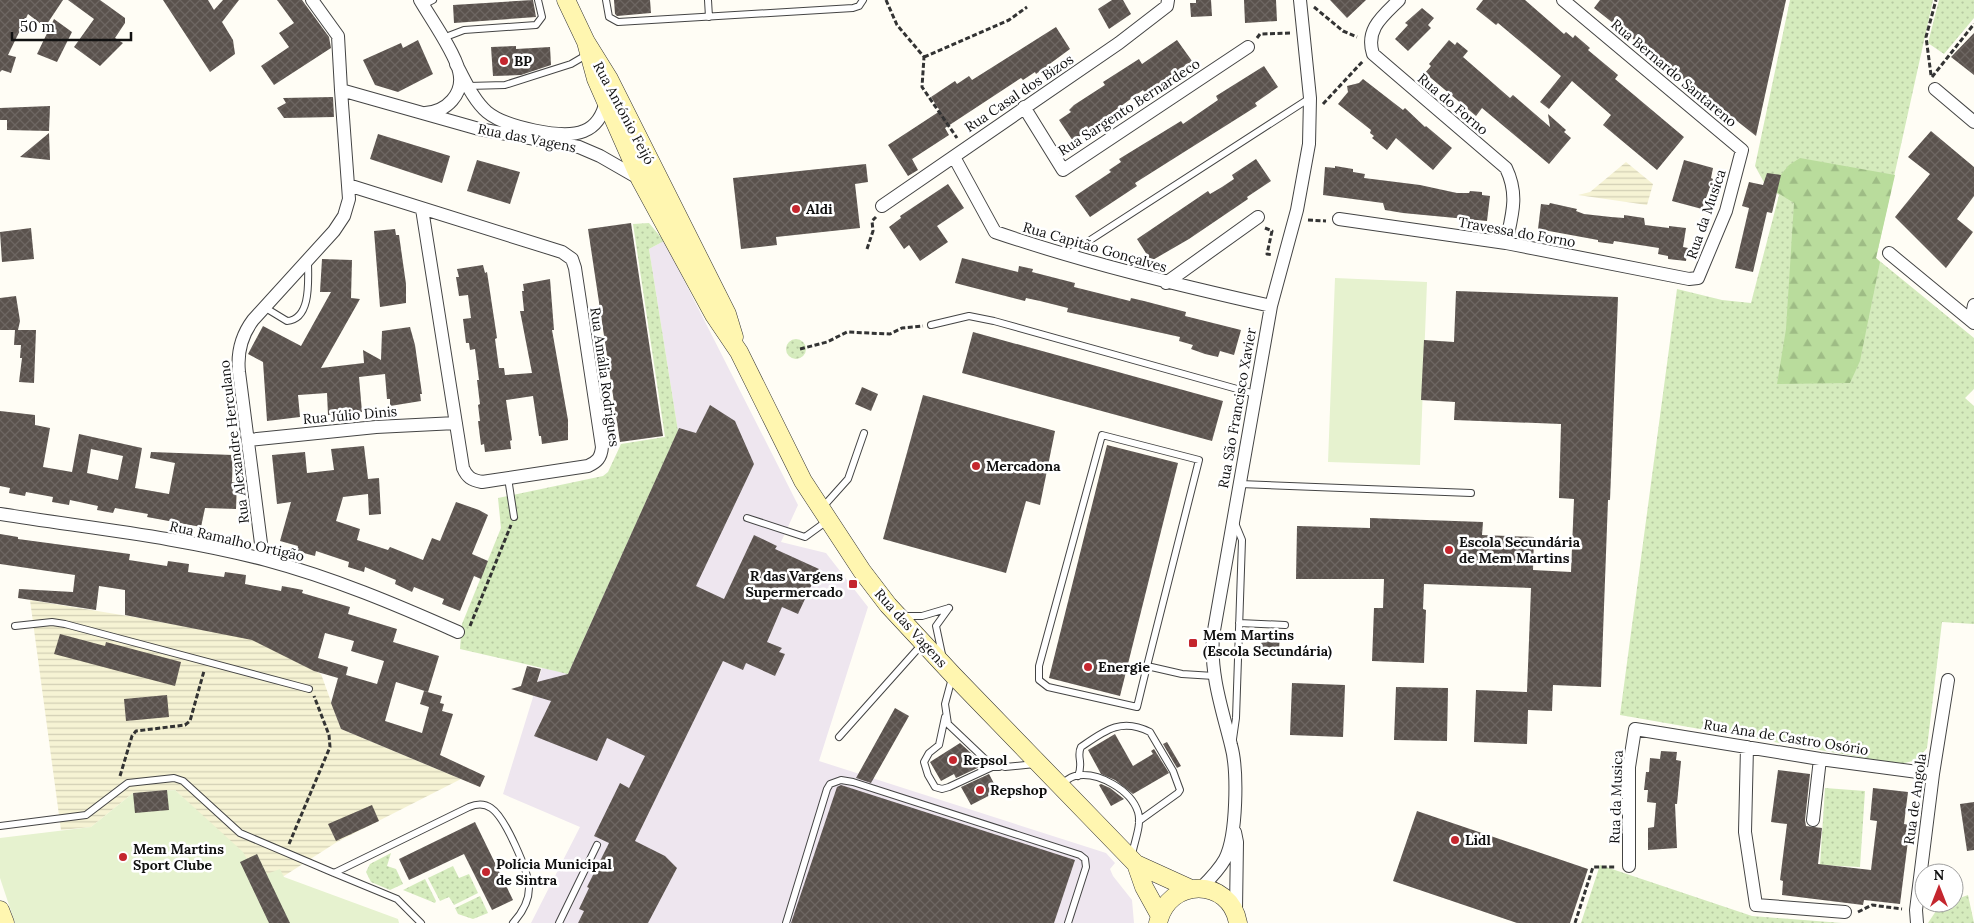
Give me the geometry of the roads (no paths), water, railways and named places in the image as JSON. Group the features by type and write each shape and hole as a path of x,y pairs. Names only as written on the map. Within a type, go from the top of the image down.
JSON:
{"street":[{"path":"312,0 338,36 341,90"},
{"name":"Rua António Feijó","path":"566,0 588,48 606,102 640,179"},
{"name":"Rua Casal dos Bizos","path":"882,206 1120,43 1167,6 1168,0"},
{"name":"Rua São Francisco Xavier","path":"1237,916 1238,842 1234,822 1232,745 1214,676 1212,642 1232,518 1271,306 1297,210 1309,144 1310,98 1300,0"},
{"name":"Rua do Forno","path":"1399,0 1378,20 1372,30 1370,47 1380,63 1506,168 1514,189 1513,210 1506,243"},
{"name":"Rua das Vagens","path":"425,2 468,86 486,111 502,122 565,134 575,134 593,126 599,119 606,102"},
{"name":"Rua Bernardo Santareno","path":"1569,2 1742,150"},
{"name":"Rua Sargento Bernardeco","path":"1024,107 1063,170 1248,47"},
{"name":"Rua António Feijó","path":"588,48 609,79 661,184"},
{"path":"418,112 426,113 443,109 455,97 460,80 456,64"},
{"path":"1936,89 1974,122"},
{"name":"Rua das Vagens","path":"341,90 479,129 578,147 600,156 640,179 714,315 739,352 803,481 862,571 899,616 948,669 1134,861 1196,888 1218,892 1237,916"},
{"name":"Rua Alexandre Herculano","path":"264,560 238,356 246,329 309,259 344,216 349,199 341,90"},
{"name":"Rua da Musica","path":"1689,279 1698,278 1711,250 1726,211 1742,150"},
{"name":"Rua Capitão Gonçalves","path":"954,157 995,232 1066,256 1166,283 1271,306"},
{"name":"Rua das Vagens","path":"661,184 727,314 739,352"},
{"name":"Rua Amália Rodrigues","path":"348,185 422,208 565,254 574,265 602,447 601,456 596,462 588,466 482,482 473,481 466,476 422,208"},
{"path":"1166,283 1258,217"},
{"name":"Travessa do Forno","path":"1339,219 1506,243 1689,279"},
{"path":"1889,253 1972,322"},
{"path":"1972,322 1974,305"},
{"name":"Rua Júlio Dinis","path":"248,440 376,427 456,424"},
{"name":"Rua Ramalho Ortigão","path":"0,514 171,541 264,560 355,588 458,632"},
{"name":"Rua de Angola","path":"1916,917 1933,774 1948,680"},
{"name":"Rua da Musica","path":"1630,866 1630,767 1635,729"},
{"name":"Rua Ana de Castro Osório","path":"1635,729 1820,759 1933,774"},
{"path":"1747,747 1745,832 1756,905 1845,912"},
{"path":"1813,820 1820,759"},
{"name":"Rua São Francisco Xavier","path":"1196,888 1214,876 1226,857 1234,822"},
{"name":"Rua das Vagens","path":"1134,861 1159,919"},
{"path":"1159,919 1166,903 1177,894 1196,888"},
{"path":"0,910 5,923"}],"lane":[{"path":"442,38 464,30 536,25 542,16 538,0"},
{"path":"606,0 609,17 618,22 853,8 859,6 863,0"},
{"path":"708,0 709,17"},
{"path":"468,86 505,85 571,64 588,48"},
{"path":"1066,256 1310,98"},
{"path":"264,307 286,321 295,319 299,315 307,293 309,259"},
{"path":"931,325 968,316 994,321 1255,394"},
{"path":"747,518 806,537 825,514 848,479 864,433"},
{"path":"1102,435 1198,460 1148,666 1137,707 1048,687 1039,680 1039,666 1102,435"},
{"path":"508,478 514,517"},
{"path":"1239,484 1470,493"},
{"path":"1232,518 1242,540 1236,718 1232,745"},
{"path":"899,616 922,616 949,608 936,626 948,669 945,716 939,745 929,753 924,762 928,776 935,787 942,789 949,787 992,767 1039,764"},
{"path":"15,626 52,622 65,624 309,690"},
{"path":"1239,623 1285,625"},
{"path":"839,737 924,642"},
{"path":"1148,666 1182,674 1214,676"},
{"path":"945,716 948,724 988,762 1005,766"},
{"path":"1078,776 1081,768 1078,751 1080,747 1110,727 1127,726 1150,732 1173,771 1180,790 1139,821"},
{"path":"1060,785 1078,776 1114,783 1132,801 1138,812 1139,821 1134,861"},
{"path":"0,826 86,815 132,782 179,779 240,832 402,902 412,916 421,923"},
{"path":"786,923 827,789 830,784 841,780 853,782 1080,855 1085,859 1086,867 1068,923"},
{"path":"334,872 469,807 487,806 500,818 528,878 527,902 513,923"},
{"path":"559,923 597,845"}],"place":[{"name":"BP","path":"504,61"},
{"name":"Aldi","path":"796,209"},
{"name":"Mercadona","path":"976,466"},
{"name":"Escola Secundária de Mem Martins","path":"1449,550"},
{"name":"R das Vargens Supermercado","path":"853,584"},
{"name":"Mem Martins (Escola Secundária)","path":"1193,643"},
{"name":"Energie","path":"1088,667"},
{"name":"Repsol","path":"953,760"},
{"name":"Repshop","path":"980,790"},
{"name":"Lidl","path":"1455,840"},
{"name":"Mem Martins Sport Clube","path":"123,857"},
{"name":"Polícia Municipal de Sintra","path":"486,872"}]}
